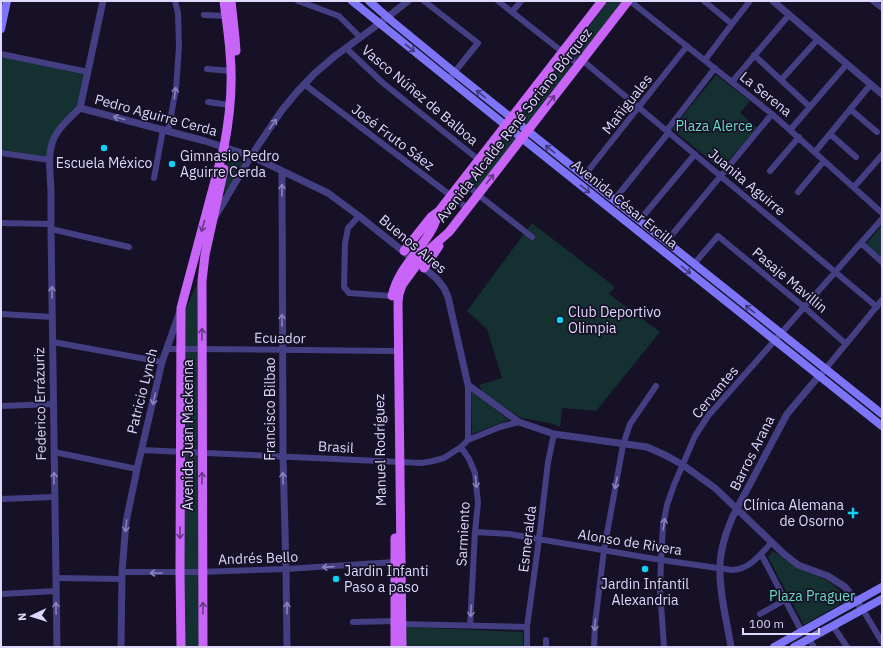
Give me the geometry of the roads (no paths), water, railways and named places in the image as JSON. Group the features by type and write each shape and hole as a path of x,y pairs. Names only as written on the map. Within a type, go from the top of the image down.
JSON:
{"main road":[{"path":"1,29 7,1"},
{"path":"224,1 231,71 227,147"},
{"path":"227,147 234,108 236,74 235,38 231,1"},
{"name":"Avenida César Ercilla","path":"352,1 449,79 524,134 882,426"},
{"name":"Avenida César Ercilla","path":"369,1 454,72 509,122"},
{"name":"Avenida Alcalde René Soriano Bórquez","path":"418,263 439,212 602,1"},
{"name":"Avenida Alcalde René Soriano Bórquez","path":"418,263 449,232 629,1"},
{"name":"Avenida César Ercilla","path":"524,134 584,176 882,414"},
{"name":"Avenida Juan Mackenna","path":"203,647 202,281 204,255 212,225 227,147"},
{"name":"Patricio Lynch","path":"181,308 227,147"},
{"path":"404,252 431,217 439,212"},
{"name":"Manuel Rodríguez","path":"402,647 398,623 394,562 397,462 392,296 396,283 418,263"},
{"name":"Manuel Rodríguez","path":"395,647 398,623 398,302 402,285 418,263"},
{"name":"Avenida Juan Mackenna","path":"181,308 181,647"},
{"path":"774,647 882,587"},
{"path":"794,647 882,599"}],"street":[{"path":"80,108 103,1"},
{"path":"154,178 176,89 179,47 178,13 175,1"},
{"path":"298,1 339,16 360,37"},
{"name":"Avenida Juan Mackenna","path":"212,225 223,203 251,156 282,110 304,84 324,65 408,1"},
{"path":"424,1 478,43 449,79"},
{"name":"Juanita Aguirre","path":"498,1 563,52 581,62 640,107 877,307"},
{"path":"512,12 521,1"},
{"name":"La Serena","path":"629,1 772,114 882,213"},
{"path":"704,1 732,24"},
{"path":"705,60 750,1"},
{"path":"773,1 882,94"},
{"path":"873,1 882,8"},
{"path":"204,15 226,16"},
{"path":"732,82 789,15"},
{"path":"781,80 818,39"},
{"name":"Mañiguales","path":"584,176 687,46"},
{"name":"Vasco Núñez de Balboa","path":"346,48 383,83 479,160"},
{"name":"Pedro Aguirre Cerda","path":"1,54 88,72"},
{"path":"754,55 810,107"},
{"path":"790,130 847,64"},
{"path":"614,200 715,68"},
{"path":"207,69 231,71"},
{"name":"José Fruto Sáez","path":"304,84 467,208"},
{"path":"814,152 871,84"},
{"path":"208,102 230,105"},
{"name":"Pedro Aguirre Cerda","path":"80,108 227,147"},
{"name":"Federico Errázuriz","path":"57,647 50,160 55,136 64,124 80,108"},
{"path":"850,109 877,132"},
{"path":"666,242 772,114"},
{"path":"830,134 856,157"},
{"path":"770,170 799,137"},
{"name":"Buenos Aires","path":"227,147 244,152 328,193 418,263 441,284 448,297 468,385 468,440"},
{"path":"1,153 50,160"},
{"path":"639,221 695,154"},
{"path":"854,187 882,155"},
{"path":"798,192 824,161"},
{"name":"Francisco Bilbao","path":"282,171 283,456 287,647"},
{"path":"462,181 532,237"},
{"path":"359,216 348,228 345,244 344,287 349,293 392,296"},
{"name":"Cervantes","path":"664,647 660,590 664,525 667,505 674,484 695,436 708,416 882,219"},
{"path":"1,223 51,226 129,246"},
{"name":"Pasaje Mavillin","path":"694,264 718,236 846,344"},
{"path":"861,244 882,262"},
{"name":"Barros Arana","path":"731,647 721,586 720,568 724,540 730,524 787,414 882,300"},
{"name":"Patricio Lynch","path":"121,647 122,576 126,522 162,362 181,308"},
{"path":"1,314 52,317"},
{"path":"53,342 162,362"},
{"name":"Ecuador","path":"167,349 393,351"},
{"path":"468,385 519,422 554,434 647,447 665,455 683,466 715,488 772,543 798,565 828,576 845,587 863,610 882,642"},
{"path":"594,647 595,624 604,550 624,444 630,424 656,386"},
{"path":"1,406 54,404"},
{"name":"Brasil","path":"142,450 422,463 444,458 461,447 468,440 500,427 519,422"},
{"name":"Esmeralda","path":"527,647 527,627 548,462 554,434"},
{"name":"Sarmiento","path":"461,447 470,459 475,473 478,503 470,626"},
{"path":"54,452 137,469"},
{"path":"1,499 54,497"},
{"name":"Alonso de Rivera","path":"475,532 509,534 661,560 732,570 740,569 746,566 772,543"},
{"path":"761,554 802,632"},
{"name":"Andrés Bello","path":"56,578 286,570 394,562"},
{"path":"1,594 56,591"},
{"path":"760,614 785,600"},
{"path":"353,622 527,627"},
{"path":"833,626 847,647"},
{"path":"809,639 814,647"},
{"path":"546,640 546,647"}],"place":[{"name":"Escuela México","path":"104,148"},
{"name":"Gimnasio Pedro Aguirre Cerda","path":"172,164"},
{"name":"Club Deportivo Olimpia","path":"560,320"},
{"name":"Clínica Alemana de Osorno","path":"853,513"},
{"name":"Jardin Infantil Alexandria","path":"645,569"},
{"name":"Jardin Infanti Paso a paso","path":"336,579"}],"park label":[{"name":"Plaza Alerce","path":"714,126"},
{"name":"Plaza Praguer","path":"812,596"}]}
